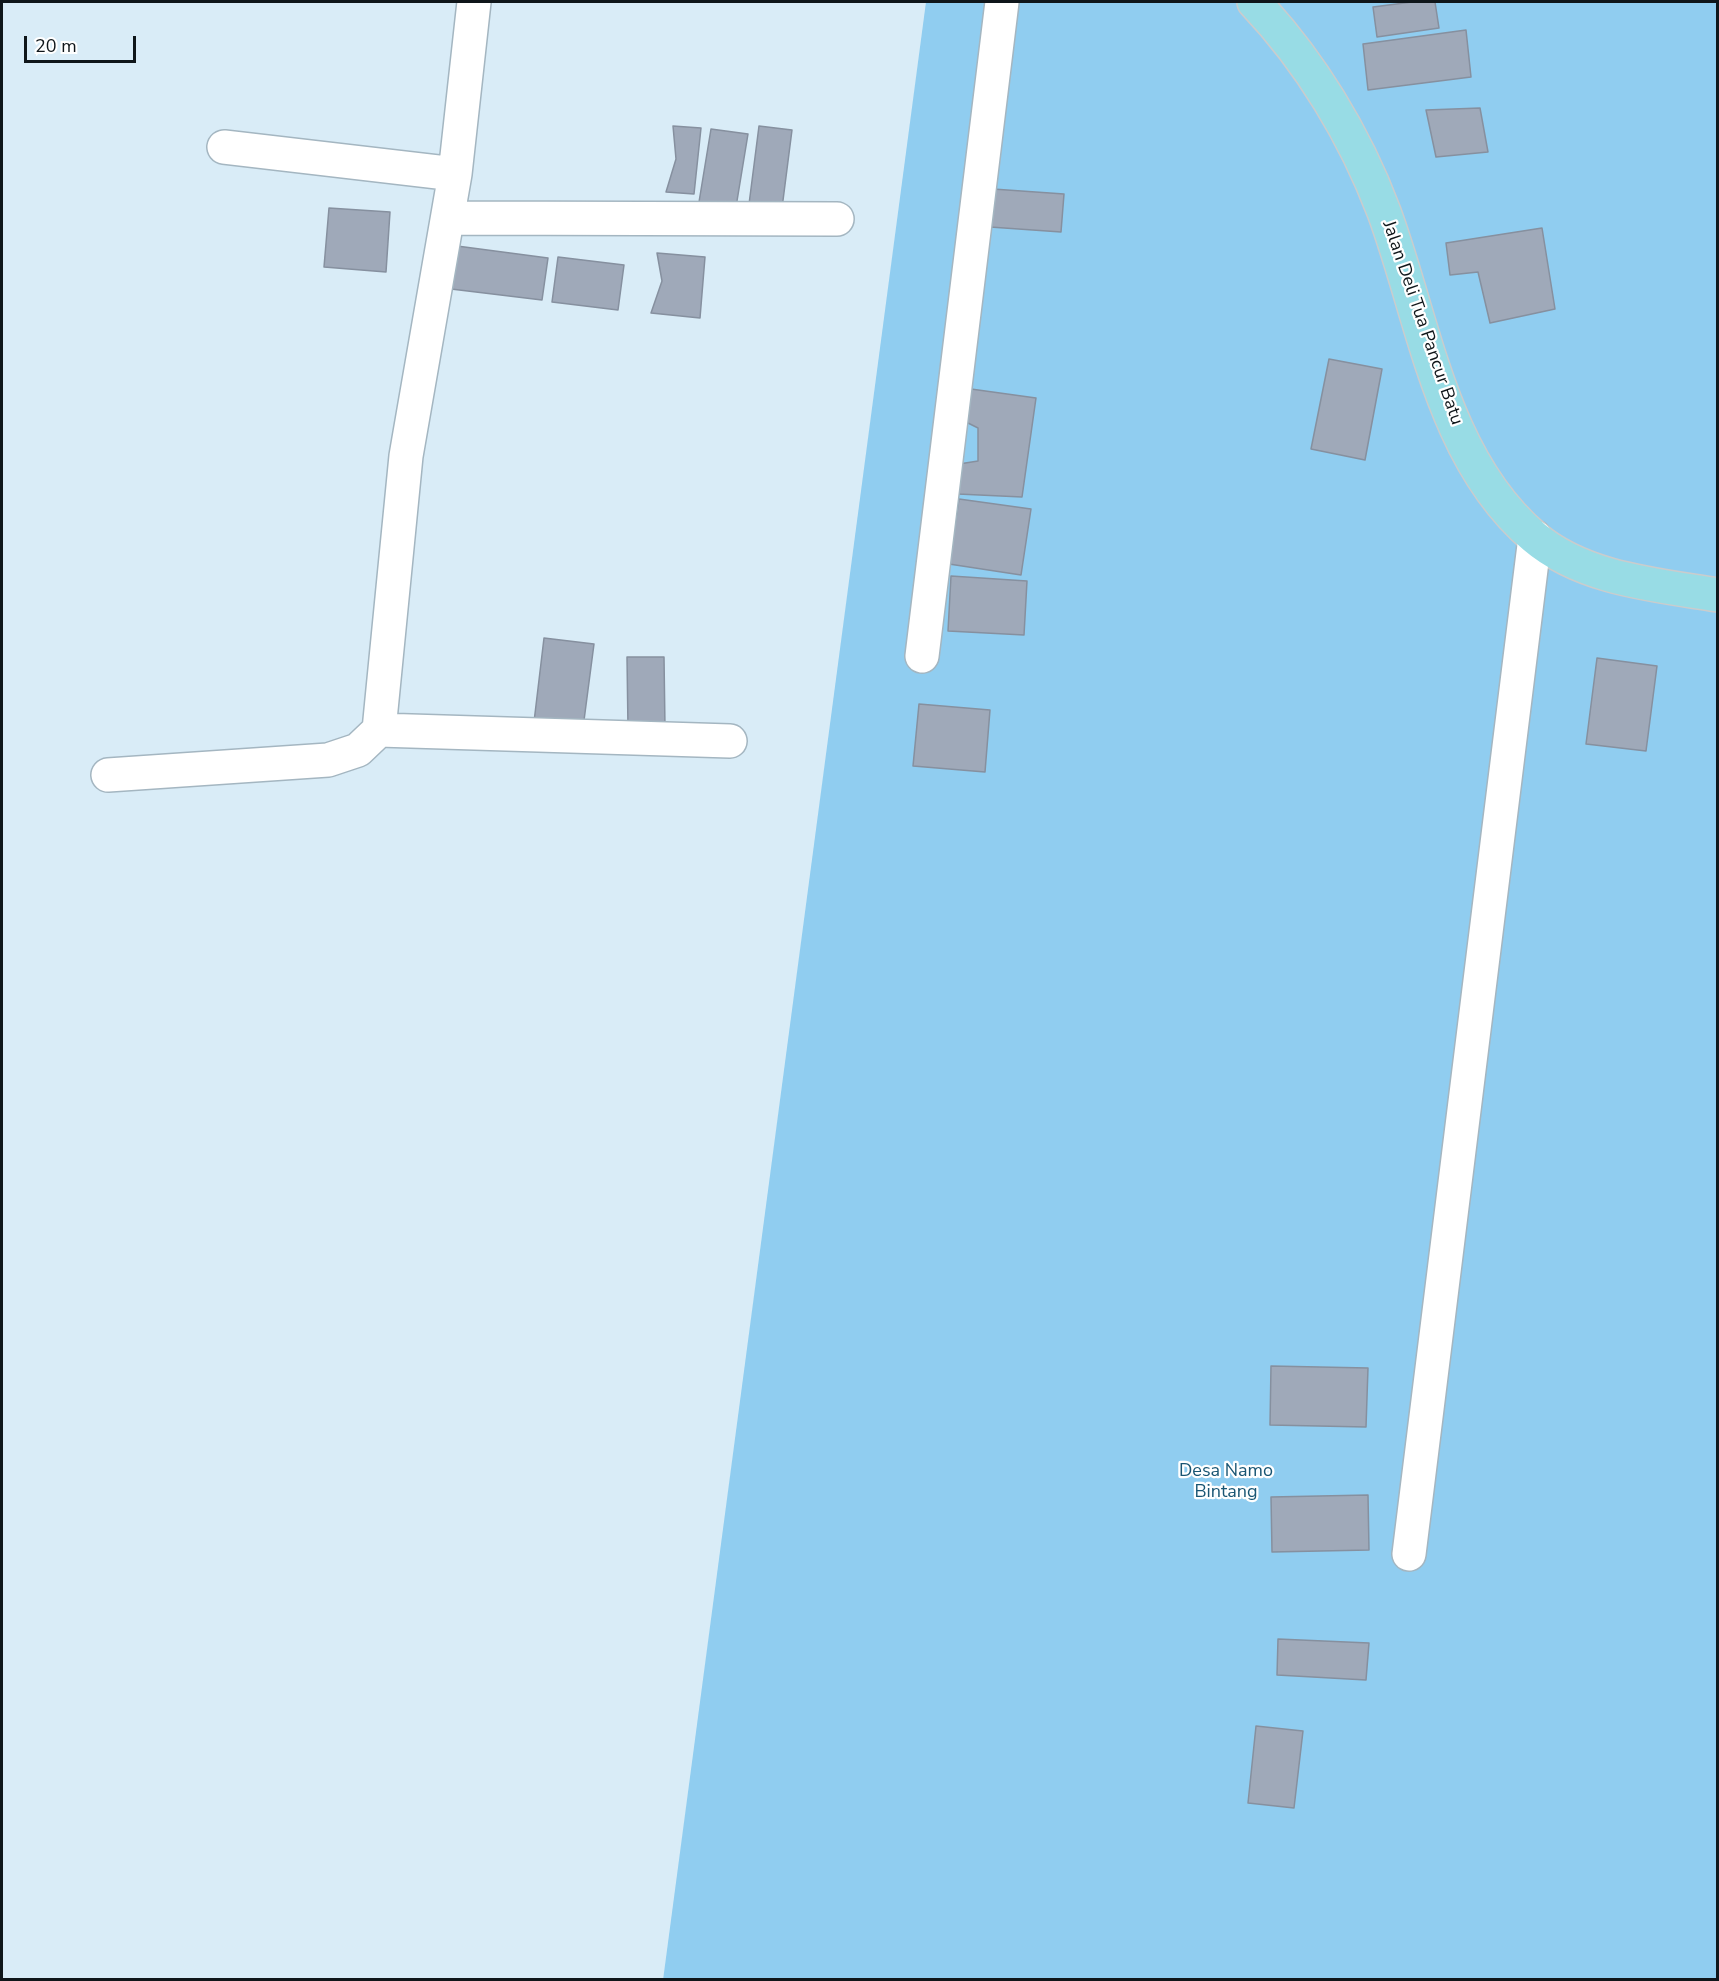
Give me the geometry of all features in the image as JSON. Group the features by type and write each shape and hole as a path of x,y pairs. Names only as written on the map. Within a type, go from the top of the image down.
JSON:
{"main road":[{"name":"Jalan Deli Tua Pancur Batu","path":"1254,2 1304,64 1345,125 1383,209 1438,380 1461,436 1478,469 1502,502 1534,537 1577,563 1648,584 1718,595"}],"street":[{"path":"108,775 328,760 358,750 379,730 406,456 455,174 474,2"},
{"path":"922,656 1002,2"},
{"path":"224,147 455,174"},
{"path":"448,218 837,219"},
{"path":"1409,1554 1534,537"},
{"path":"379,730 730,741"}],"green space":[{"name":"Desa Namo Bintang","path":"926,2 1717,2 1717,1979 663,1980"}],"building":[{"path":"1412,2 1435,2 1439,28 1377,37 1373,7"},
{"path":"1466,30 1471,77 1368,90 1363,44"},
{"path":"1480,108 1488,152 1436,157 1426,110"},
{"path":"673,126 701,128 694,194 666,192 676,159"},
{"path":"759,126 792,130 781,216 748,212"},
{"path":"711,129 748,134 736,207 699,202"},
{"path":"993,189 1064,194 1061,232 990,227"},
{"path":"329,208 390,212 386,272 324,267"},
{"path":"1542,228 1555,309 1490,323 1478,272 1450,275 1446,243"},
{"path":"457,246 548,258 542,300 451,289"},
{"path":"657,253 705,257 700,318 651,313 662,281"},
{"path":"558,257 624,265 618,310 552,302"},
{"path":"1329,359 1382,369 1365,460 1311,449"},
{"path":"971,389 1036,398 1022,497 958,494 959,464 978,461 978,428 966,422"},
{"path":"959,499 1031,509 1021,575 949,564"},
{"path":"951,576 1027,581 1024,635 948,631"},
{"path":"544,638 594,644 583,728 534,722"},
{"path":"627,657 664,657 665,728 628,729"},
{"path":"1597,658 1657,666 1646,751 1586,744"},
{"path":"919,704 990,710 985,772 913,766"},
{"path":"1271,1366 1368,1368 1366,1427 1270,1425"},
{"path":"1368,1495 1369,1550 1272,1552 1271,1497"},
{"path":"1278,1639 1369,1643 1366,1680 1277,1675"},
{"path":"1256,1726 1303,1731 1294,1808 1248,1803"}]}
